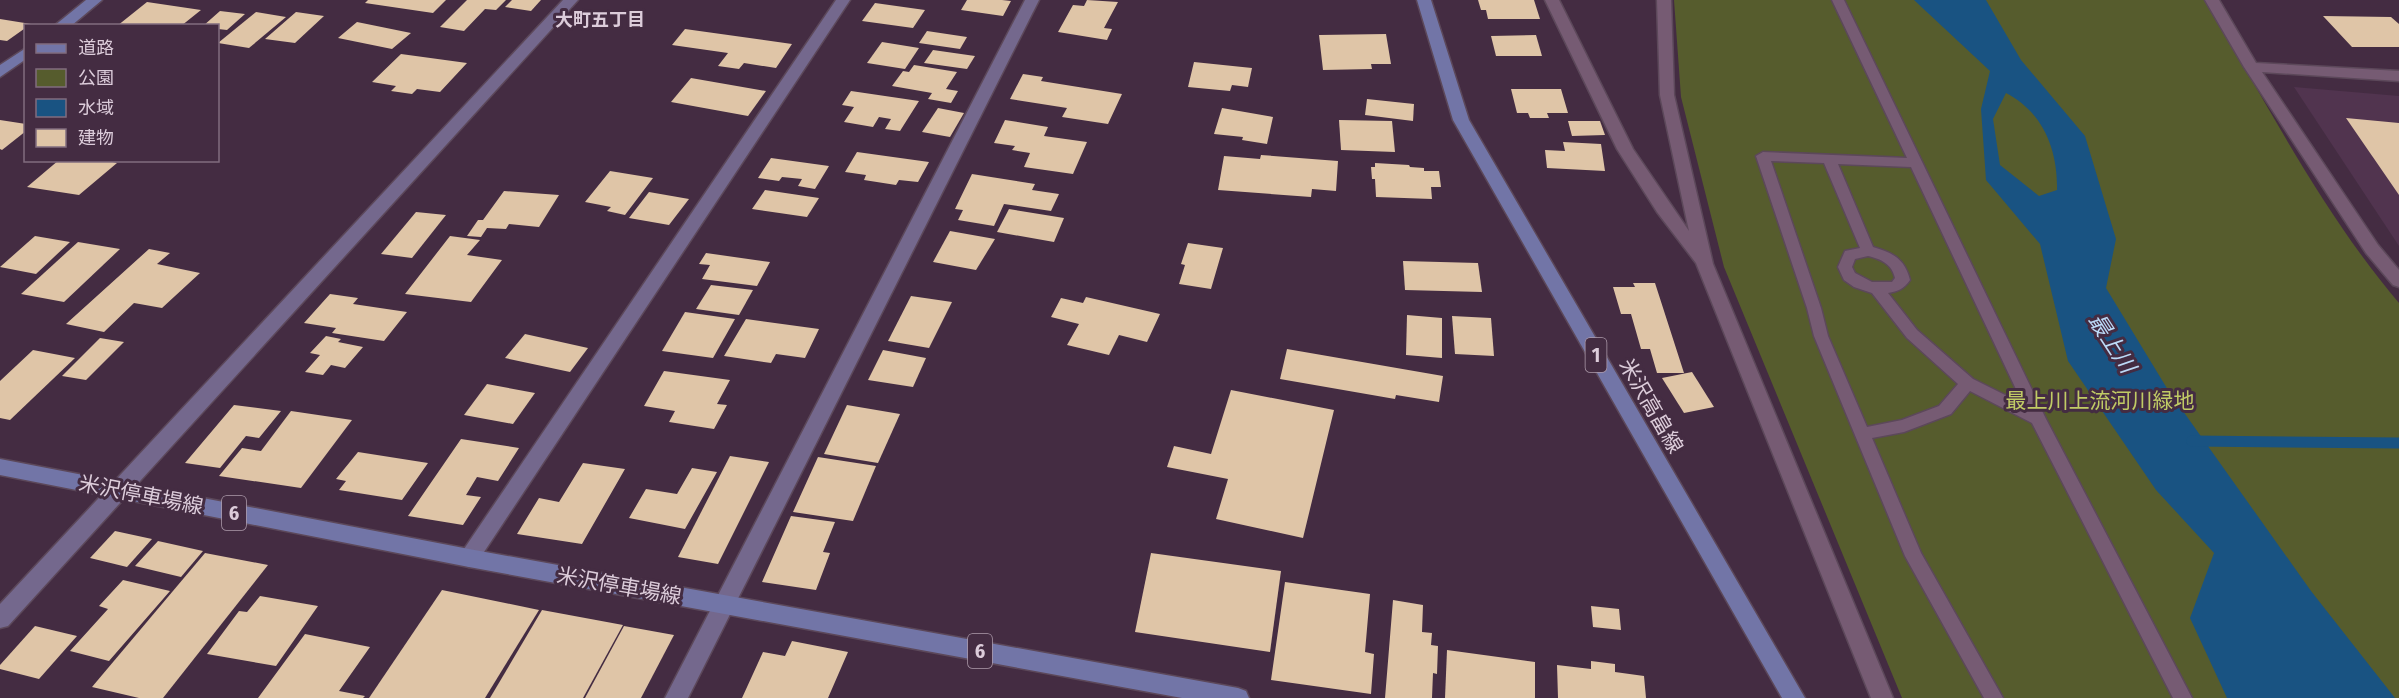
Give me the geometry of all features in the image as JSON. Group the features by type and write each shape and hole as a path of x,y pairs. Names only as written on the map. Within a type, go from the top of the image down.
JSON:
{"main road":[{"path":"64,24 95,0"},
{"name":"米沢高畠線","path":"1424,0 1461,120 1794,698"},
{"path":"0,72 24,54"},
{"name":"米沢停車場線","path":"0,467 469,558 1238,698"}],"street":[{"path":"0,620 117,490 571,0"},
{"path":"469,558 843,0"},
{"path":"676,698 1032,0"},
{"path":"1552,0 1625,149 1663,208 1705,264"},
{"path":"1664,0 1666,95 1705,264 1882,698"},
{"path":"2212,0 2251,67 2372,249 2391,263 2399,281"},
{"path":"2251,67 2399,76"}],"lane":[{"path":"1838,0 2038,419 2183,698"},
{"path":"1916,163 1763,156 1814,308 1821,336 1914,556 1994,698"},
{"path":"1829,159 1868,251"},
{"path":"1868,251 1890,259 1902,273 1902,280 1898,286 1890,290 1878,290 1857,282 1845,267 1845,260 1850,255 1868,251"},
{"path":"1878,290 1911,334 1968,383 2038,419"},
{"path":"1863,434 1904,426 1945,410 1968,383"}],"shaded area":[{"path":"2294,87 2399,96 2399,246"}],"green space":[{"name":"最上川上流河川緑地","path":"1674,0 2205,0 2320,194 2344,231 2399,303 2399,698 1902,698 1724,267 1681,97"}],"water":[{"name":"最上川","path":"1914,0 1986,0 2021,60 2085,136 2116,239 2106,288 2168,390 2311,591 2395,698 2227,698 2190,618 2214,553 2156,490 2068,361 2040,244 1986,180 1981,109 1990,71","holes":["2006,93 2019,101 2039,121 2055,161 2057,190 2039,196 2000,165 1993,119"]}],"building":[{"path":"368,0 446,0 433,13 365,3"},
{"path":"467,0 506,0 496,10 485,9 464,31 440,27"},
{"path":"512,0 541,0 531,11 505,7"},
{"path":"967,0 1011,1 1003,16 961,10"},
{"path":"1087,0 1118,2 1104,28 1112,29 1107,40 1058,32 1073,5 1084,6"},
{"path":"1478,0 1534,0 1540,19 1488,19 1486,10 1481,10"},
{"path":"147,2 201,10 184,24 120,24"},
{"path":"875,3 925,10 913,28 862,21"},
{"path":"220,11 245,14 227,30 219,29 219,24 205,24"},
{"path":"256,12 286,17 249,48 219,42"},
{"path":"296,12 324,16 295,43 265,39"},
{"path":"2323,16 2391,17 2399,24 2399,47 2352,47"},
{"path":"0,19 31,24 24,24 24,29 7,41 0,40"},
{"path":"357,22 411,33 392,49 338,38"},
{"path":"685,29 792,44 776,68 744,63 739,69 718,66 728,53 672,45"},
{"path":"927,31 967,37 960,49 919,43"},
{"path":"1386,34 1391,64 1371,64 1372,69 1323,70 1319,35"},
{"path":"1536,35 1542,56 1496,56 1491,36"},
{"path":"882,42 919,48 905,69 867,63"},
{"path":"933,50 975,56 967,69 924,63"},
{"path":"401,54 467,63 440,92 417,89 412,94 391,91 396,86 372,82"},
{"path":"1194,62 1252,68 1248,87 1232,85 1230,91 1188,87"},
{"path":"914,65 957,72 946,89 958,91 951,103 928,99 932,93 892,86 903,71 909,72"},
{"path":"1023,74 1043,77 1041,81 1122,94 1108,124 1062,117 1067,108 1010,99"},
{"path":"691,78 766,91 748,116 671,102"},
{"path":"1511,89 1561,89 1568,113 1547,113 1549,118 1530,118 1528,113 1517,113"},
{"path":"851,91 919,101 900,131 885,129 891,119 879,117 873,127 844,122 854,107 842,105"},
{"path":"1367,99 1414,104 1413,121 1365,115"},
{"path":"938,108 964,113 950,137 922,132"},
{"path":"1222,108 1273,117 1267,144 1242,140 1243,137 1214,134"},
{"path":"2346,118 2399,123 2399,195"},
{"path":"0,120 24,124 24,133 2,150 0,149"},
{"path":"1005,120 1048,127 1044,136 1087,142 1073,174 1024,167 1030,153 1012,150 1015,146 994,143"},
{"path":"1339,120 1392,121 1395,152 1341,150"},
{"path":"1568,121 1600,121 1605,135 1572,136"},
{"path":"1563,142 1601,144 1605,171 1547,168 1545,150 1565,151"},
{"path":"857,152 929,162 918,182 899,180 896,185 864,180 866,175 845,172"},
{"path":"1261,155 1338,161 1336,191 1312,189 1311,197 1218,190 1224,156 1260,159"},
{"path":"771,158 829,166 815,189 798,186 802,179 782,177 779,181 758,178"},
{"path":"57,162 117,163 79,195 27,187"},
{"path":"1375,163 1409,165 1424,168 1424,171 1439,171 1441,187 1431,187 1432,199 1376,197 1375,179 1372,179 1371,167 1375,167"},
{"path":"610,171 653,178 625,215 607,211 611,207 585,202"},
{"path":"972,174 1035,184 1032,190 1059,194 1051,211 1004,204 994,226 958,220 963,210 955,209"},
{"path":"765,190 819,198 807,217 752,209"},
{"path":"504,191 559,195 539,227 509,224 506,229 487,228 481,237 467,236 478,220 483,220"},
{"path":"649,192 689,199 669,225 629,218"},
{"path":"1009,209 1064,218 1054,242 997,232"},
{"path":"416,212 446,215 412,258 381,254"},
{"path":"950,231 995,239 976,270 933,262"},
{"path":"35,236 70,242 36,274 0,267"},
{"path":"450,236 480,240 467,255 502,260 471,302 405,294"},
{"path":"78,242 120,249 64,302 21,294"},
{"path":"1188,243 1223,248 1211,289 1179,284 1185,265 1181,264"},
{"path":"149,249 170,253 157,264 200,273 162,308 134,303 104,332 66,324"},
{"path":"706,253 770,262 757,286 702,279 710,265 699,264"},
{"path":"1403,261 1478,263 1482,292 1405,290"},
{"path":"1633,283 1655,283 1684,373 1657,373 1650,349 1641,349 1631,314 1621,314 1613,287 1635,287"},
{"path":"711,285 753,290 739,315 696,309"},
{"path":"330,294 358,298 353,304 407,312 384,341 332,333 336,328 304,323"},
{"path":"911,296 952,302 929,348 888,341"},
{"path":"1086,297 1160,314 1147,342 1119,335 1109,355 1067,345 1079,324 1051,317 1061,298 1083,303"},
{"path":"685,312 735,319 713,358 662,351"},
{"path":"1407,315 1442,318 1442,358 1406,355"},
{"path":"1452,316 1491,318 1494,356 1455,354"},
{"path":"746,319 819,329 805,358 776,354 771,363 724,356"},
{"path":"525,334 588,348 570,372 505,358"},
{"path":"326,336 341,339 338,342 363,347 345,368 331,365 323,375 305,372 320,355 310,353"},
{"path":"100,338 124,342 86,380 62,376"},
{"path":"1287,349 1443,376 1439,402 1396,395 1395,399 1280,379"},
{"path":"33,350 75,358 10,420 0,418 0,381"},
{"path":"883,350 926,358 913,387 868,380"},
{"path":"664,371 730,380 717,404 727,405 714,429 669,422 675,411 644,406"},
{"path":"1692,372 1714,407 1684,413 1662,378"},
{"path":"487,384 535,393 513,424 464,415"},
{"path":"1231,390 1334,410 1303,538 1216,519 1228,479 1167,467 1174,446 1211,454"},
{"path":"234,405 281,411 259,438 246,436 220,468 185,463"},
{"path":"847,405 900,414 878,463 824,454"},
{"path":"291,411 352,420 301,488 219,476 242,448 261,451"},
{"path":"461,439 519,448 498,481 477,477 466,495 481,497 463,525 408,516"},
{"path":"358,452 428,463 402,500 339,490 346,481 336,479"},
{"path":"730,456 769,462 718,564 678,557"},
{"path":"818,457 876,466 853,521 793,512"},
{"path":"583,463 625,469 582,544 517,534 539,498 559,502"},
{"path":"692,468 717,472 685,529 629,518 646,489 677,494"},
{"path":"791,516 835,522 823,552 830,553 816,590 762,582"},
{"path":"115,531 152,539 127,567 90,558"},
{"path":"158,541 203,551 181,577 135,566"},
{"path":"205,553 268,565 163,698 139,698 92,687"},
{"path":"1151,553 1281,571 1270,652 1135,632"},
{"path":"123,580 170,591 109,661 70,651 108,609 99,606"},
{"path":"1285,582 1370,594 1365,652 1374,654 1371,694 1271,680"},
{"path":"442,590 539,610 485,698 369,698"},
{"path":"260,596 318,606 276,666 207,654 239,611 247,612"},
{"path":"1393,600 1423,605 1422,632 1432,633 1431,645 1438,646 1437,674 1433,673 1432,698 1385,698"},
{"path":"1591,606 1619,609 1621,630 1593,627"},
{"path":"542,610 623,625 583,698 490,698"},
{"path":"35,626 77,636 39,679 0,669 0,665"},
{"path":"624,626 674,635 641,698 585,698"},
{"path":"305,634 370,647 339,691 365,696 363,698 258,698"},
{"path":"792,641 848,652 828,698 742,698 763,652 785,656"},
{"path":"1447,650 1535,662 1535,698 1445,698"},
{"path":"1591,661 1615,664 1615,672 1644,676 1646,698 1558,698 1557,665 1591,669"}],"waterway":[{"path":"2192,441 2399,443"}],"district":[{"name":"大町五丁目","path":"600,20"}]}
